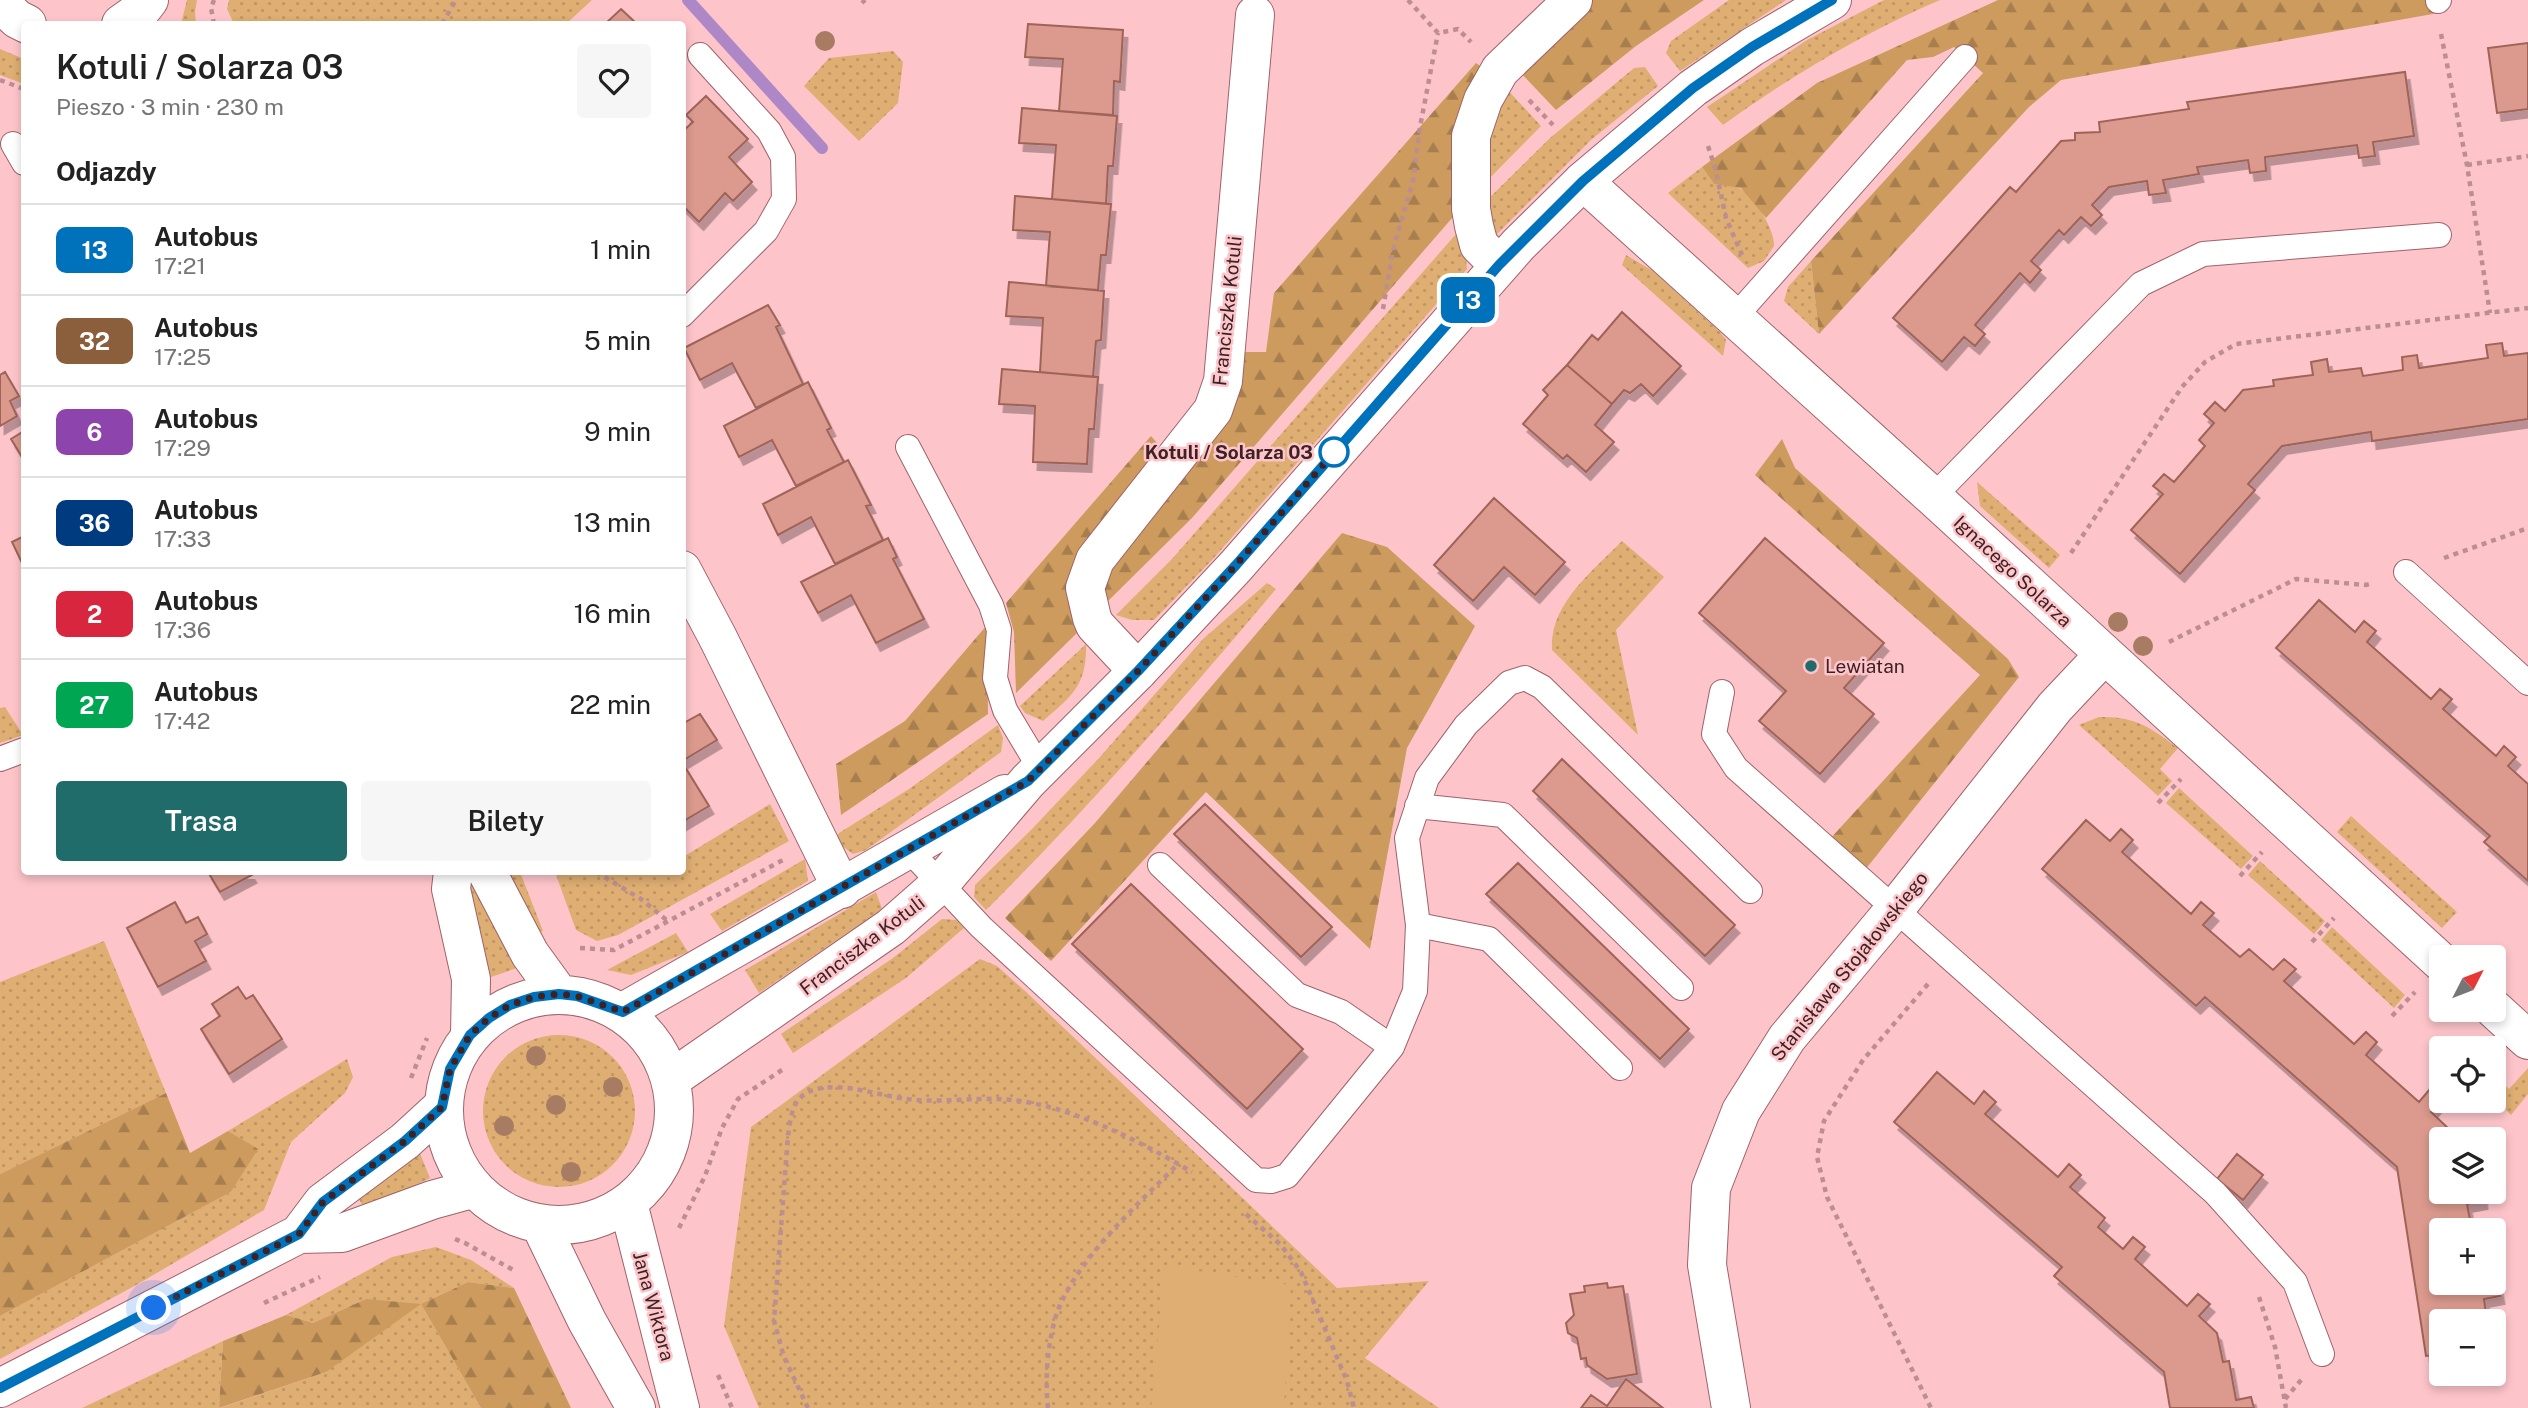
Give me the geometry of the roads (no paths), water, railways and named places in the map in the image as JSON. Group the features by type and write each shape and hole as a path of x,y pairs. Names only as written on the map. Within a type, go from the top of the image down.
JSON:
{"street":[{"path":"125,21 142,9 149,0"},
{"path":"161,0 165,21"},
{"path":"1499,265 1479,245 1474,226 1471,209 1471,136 1483,100 1500,70 1573,0"},
{"name":"Franciszka Kotuli","path":"670,1080 891,928 941,883 1034,775 1138,671 1244,556 1499,265 1583,181 1693,88 1752,47 1832,0"},
{"path":"0,4 21,21"},
{"name":"Franciszka Kotuli","path":"1138,671 1095,625 1085,587 1095,560 1213,410 1223,381 1255,15"},
{"name":"Ignacego Solarza","path":"1583,181 2429,951"},
{"path":"686,578 842,889"},
{"name":"Stanisława Stojałowskiego","path":"1731,1408 1707,1265 1712,1188 1741,1111 1787,1038 1895,909 2055,707 2104,655"},
{"name":"Franciszka Kotuli","path":"623,1012 842,889 1034,775"},
{"path":"453,875 452,889 471,979 470,1035"},
{"path":"489,875 530,954 559,994"},
{"path":"559,994 577,996 623,1012 644,1031 660,1054 670,1080 675,1114 670,1147 653,1178 628,1203 607,1214 566,1226 541,1226 496,1209 472,1189 449,1151 442,1107 450,1069 470,1035 489,1018 510,1005 534,997 559,994"},
{"path":"2506,1020 2528,1040"},
{"path":"0,1388 299,1234 323,1202 405,1141 442,1107"},
{"path":"299,1234 342,1233 432,1200 472,1189"},
{"name":"Jana Wiktora","path":"628,1203 680,1408"},
{"path":"541,1226 587,1321 636,1408"}],"lane":[{"path":"686,311 766,231 784,199 783,157 769,131 700,55"},
{"path":"1735,317 1965,57"},
{"path":"1933,497 2141,284 2203,254 2439,234"},
{"path":"908,447 991,605 999,630 995,678 1034,775"},
{"path":"2406,572 2528,683"},
{"path":"909,849 981,927 1256,1180 1271,1181 1287,1176 1392,1047 1415,991 1418,925 1406,838 1427,778 1466,725 1509,683 1525,678 1542,687 1750,891"},
{"path":"1722,692 1714,734 1736,768 2215,1193 2295,1282 2322,1354"},
{"path":"0,758 21,751"},
{"path":"1418,807 1503,815 1681,988"},
{"path":"1160,865 1297,995 1341,1012 1392,1047"},
{"path":"1418,925 1489,939 1620,1068"}],"waterway":[{"path":"688,0 822,148"}],"place":[{"name":"Kotuli / Solarza 03","path":"1334,452"},
{"name":"Lewiatan","path":"1811,666"}]}
